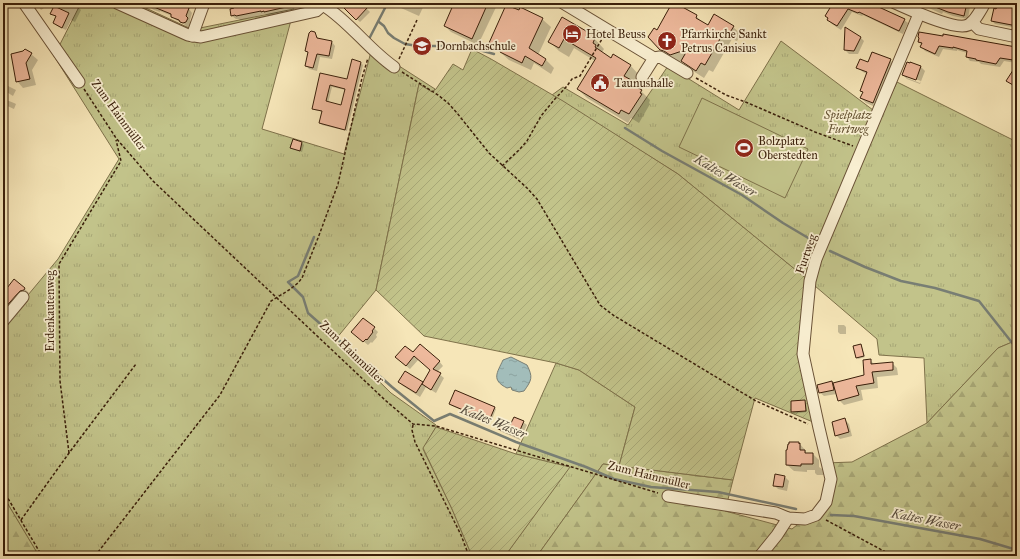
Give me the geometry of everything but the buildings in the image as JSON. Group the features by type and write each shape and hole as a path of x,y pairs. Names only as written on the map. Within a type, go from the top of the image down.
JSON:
{"street":[{"name":"Zum Hainmüller","path":"24,3 79,82"},
{"path":"117,3 129,5 192,36 201,37 316,11 323,4 334,12 384,60 394,67"},
{"path":"192,36 204,3"},
{"path":"563,3 654,58 660,57 687,73"},
{"path":"895,3 934,20 959,26 968,25 972,22 985,3"},
{"name":"Furtweg","path":"816,514 826,502 831,479 803,354 810,281 816,259 919,14"},
{"path":"972,22 979,29 1017,37"},
{"path":"642,77 654,58"},
{"path":"3,321 23,297"},
{"name":"Zum Hainmüller","path":"668,496 776,513 788,518"},
{"path":"760,556 777,535 788,518 805,518 816,514"}],"path":[{"path":"417,20 394,67 448,103 488,153 537,199 600,305 613,315 756,400 819,428"},
{"path":"502,166 527,141 541,116 572,79 580,76 608,30"},
{"path":"95,556 220,395 271,301 290,290 302,278 338,184 362,78 371,48"},
{"path":"687,73 726,96 748,103 815,132 862,149"},
{"name":"Zum Hainmüller","path":"79,82 116,138 153,181 385,400 413,424 436,426 668,496"},
{"name":"Erdenkautenweg","path":"69,453 60,381 59,264 121,161 116,138"},
{"path":"20,520 136,364"},
{"path":"413,424 412,430 415,442 461,535 469,556"},
{"path":"3,490 42,556"},
{"path":"816,514 893,556"}],"green space":[{"path":"81,3 135,3 189,28 200,28 294,9 262,129 344,154 373,44 396,64 435,89 432,92 419,84 376,290 336,339 391,393 436,425 423,449 452,509 472,556 39,556 3,496 3,325 58,259 119,159 54,56"},
{"name":"Spielplatz Furtweg","path":"781,41 881,116 897,82 1017,142 1017,340 998,348 927,423 924,358 879,355 877,339 808,280 678,174 552,95 563,87 628,125 668,66 739,110"},
{"path":"472,49 563,101 678,174 808,280 804,300 813,422 755,398 733,480 619,466 635,407 579,370 556,363 424,336 376,290 419,84 432,92 436,89 453,64 463,70"},
{"name":"Bolzplatz Oberstedten","path":"702,98 808,149 785,198 679,147"},
{"path":"1017,340 1017,556 537,556 603,464 733,480 725,511 792,529 812,513 822,502 827,485 825,463 852,462 927,423 998,348"},
{"path":"556,363 579,370 635,407 619,466 603,464 537,556 505,556 569,467 516,454"},
{"path":"436,427 516,454 570,467 505,556 472,556 452,509 423,448"},
{"path":"3,496 39,556 3,556"}],"water":[{"path":"511,357 527,365 529,369 531,378 524,391 519,392 512,390 511,387 507,388 497,379 497,372 503,360"}],"waterway":[{"name":"Kaltes Wasser","path":"369,39 385,8 384,3"},
{"name":"Kaltes Wasser","path":"379,22 384,26 388,33 405,44 418,46 465,46 494,54"},
{"name":"Kaltes Wasser","path":"625,128 662,151 742,195 783,223 815,242"},
{"name":"Kaltes Wasser","path":"314,237 298,276 288,282 303,297 308,313 392,387 434,421 450,414 516,442 586,467 614,479 651,487 718,492 796,509"},
{"name":"Kaltes Wasser","path":"830,251 901,281 935,288 979,301 1017,349"},
{"name":"Kaltes Wasser","path":"831,515 854,516 980,539 1017,550"}],"place":[{"name":"Hotel Beuss","path":"572,34"},
{"name":"Pfarrkirche Sankt Petrus Canisius","path":"667,41"},
{"name":"Dornbachschule","path":"422,46"},
{"name":"Taunushalle","path":"600,83"},
{"name":"Bolzplatz Oberstedten","path":"744,148"}]}
